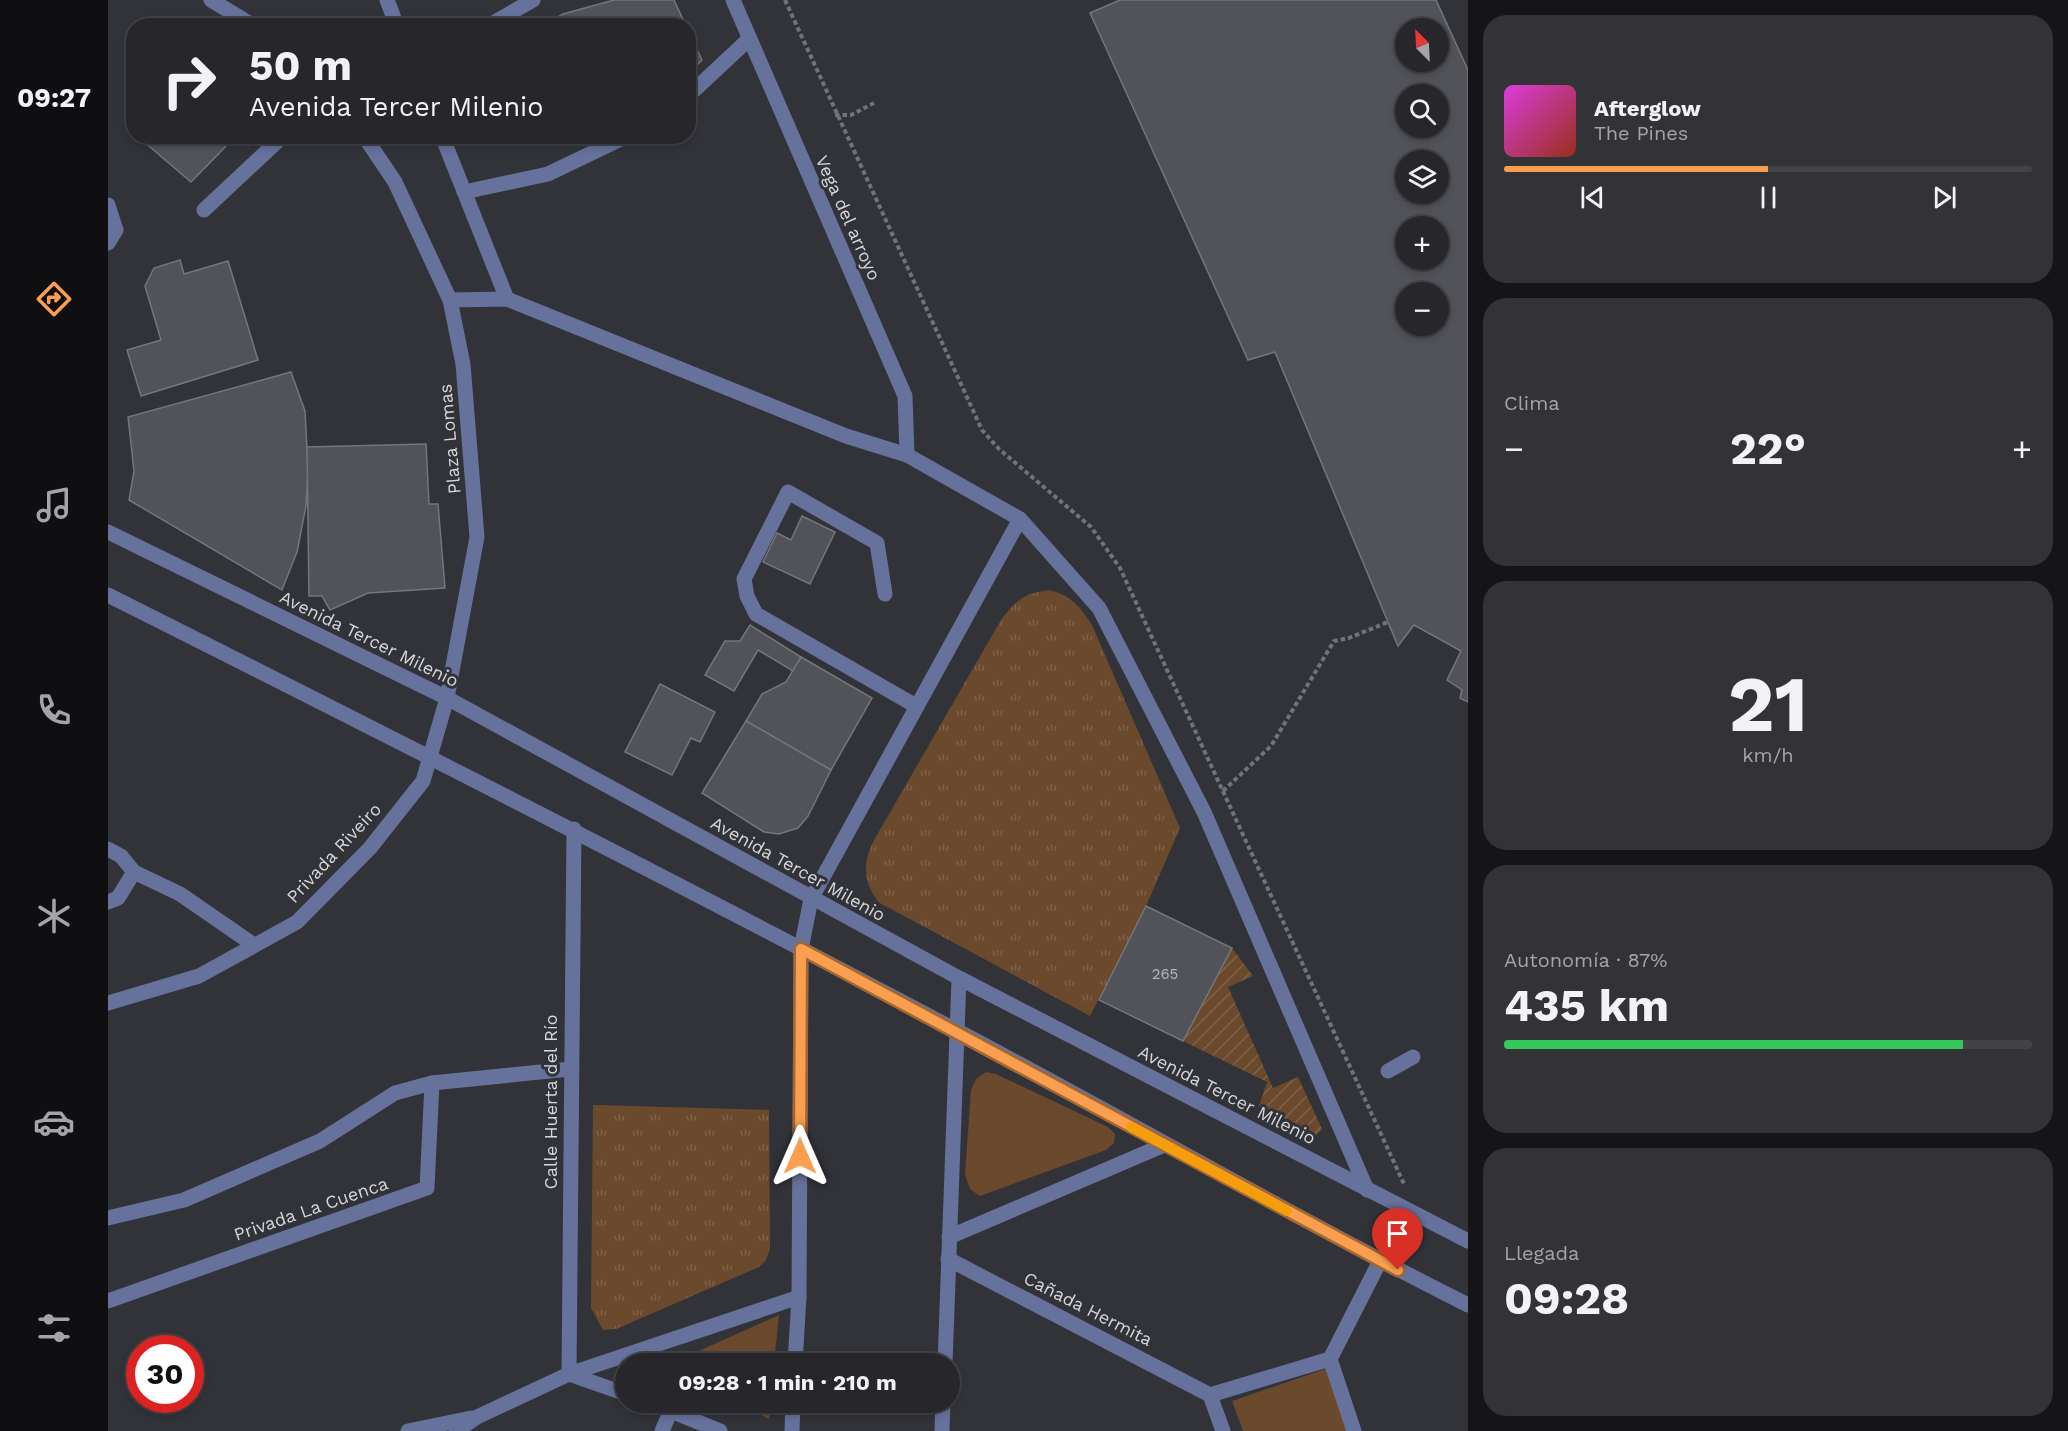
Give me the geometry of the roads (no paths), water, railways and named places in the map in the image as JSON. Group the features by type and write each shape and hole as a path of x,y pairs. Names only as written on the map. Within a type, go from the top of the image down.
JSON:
{"street":[{"path":"211,0 241,18"},
{"path":"387,0 394,18"},
{"path":"502,18 533,0"},
{"name":"Vega del arroyo","path":"733,0 905,396 907,455"},
{"path":"696,88 748,39"},
{"path":"204,210 274,144"},
{"name":"Plaza Lomas","path":"369,144 395,182 450,300 463,364 477,537 447,698 429,757"},
{"path":"445,144 507,299"},
{"path":"464,192 548,174 610,144"},
{"path":"108,205 116,230 108,243"},
{"path":"450,300 507,299 846,436 907,455 1020,519 1099,608 1204,812 1366,1190"},
{"path":"885,594 877,543 788,492 744,579 747,596 756,614 916,706"},
{"path":"796,1353 799,1297 801,949 811,899 1020,519"},
{"name":"Avenida Tercer Milenio","path":"108,532 447,698 959,978 1468,1241"},
{"path":"108,595 574,830 957,1030 1164,1145 1380,1261 1468,1305"},
{"name":"Privada Riveiro","path":"108,1003 200,976 297,922 370,848 423,781 429,757"},
{"name":"Calle Huerta del Río","path":"569,1374 570,1069 574,830"},
{"path":"108,849 121,856 134,872 180,894 255,945"},
{"path":"108,902 118,898 134,872"},
{"path":"945,1353 959,978"},
{"path":"1388,1071 1413,1057"},
{"path":"108,1218 184,1200 320,1141 395,1093 432,1083 570,1069"},
{"name":"Privada La Cuenca","path":"108,1301 427,1188 432,1083"},
{"path":"949,1237 1164,1145"},
{"name":"Cañada Hermita","path":"948,1259 1210,1395"},
{"path":"1354,1431 1330,1359 1380,1261"},
{"path":"456,1431 477,1417 569,1374 799,1297"},
{"path":"1223,1431 1210,1395 1330,1359"},
{"path":"569,1374 615,1390"},
{"path":"662,1431 670,1413"},
{"path":"678,1413 720,1431"},
{"path":"792,1431 793,1413"},
{"path":"942,1431 943,1413"},
{"path":"408,1431 477,1417"}]}
